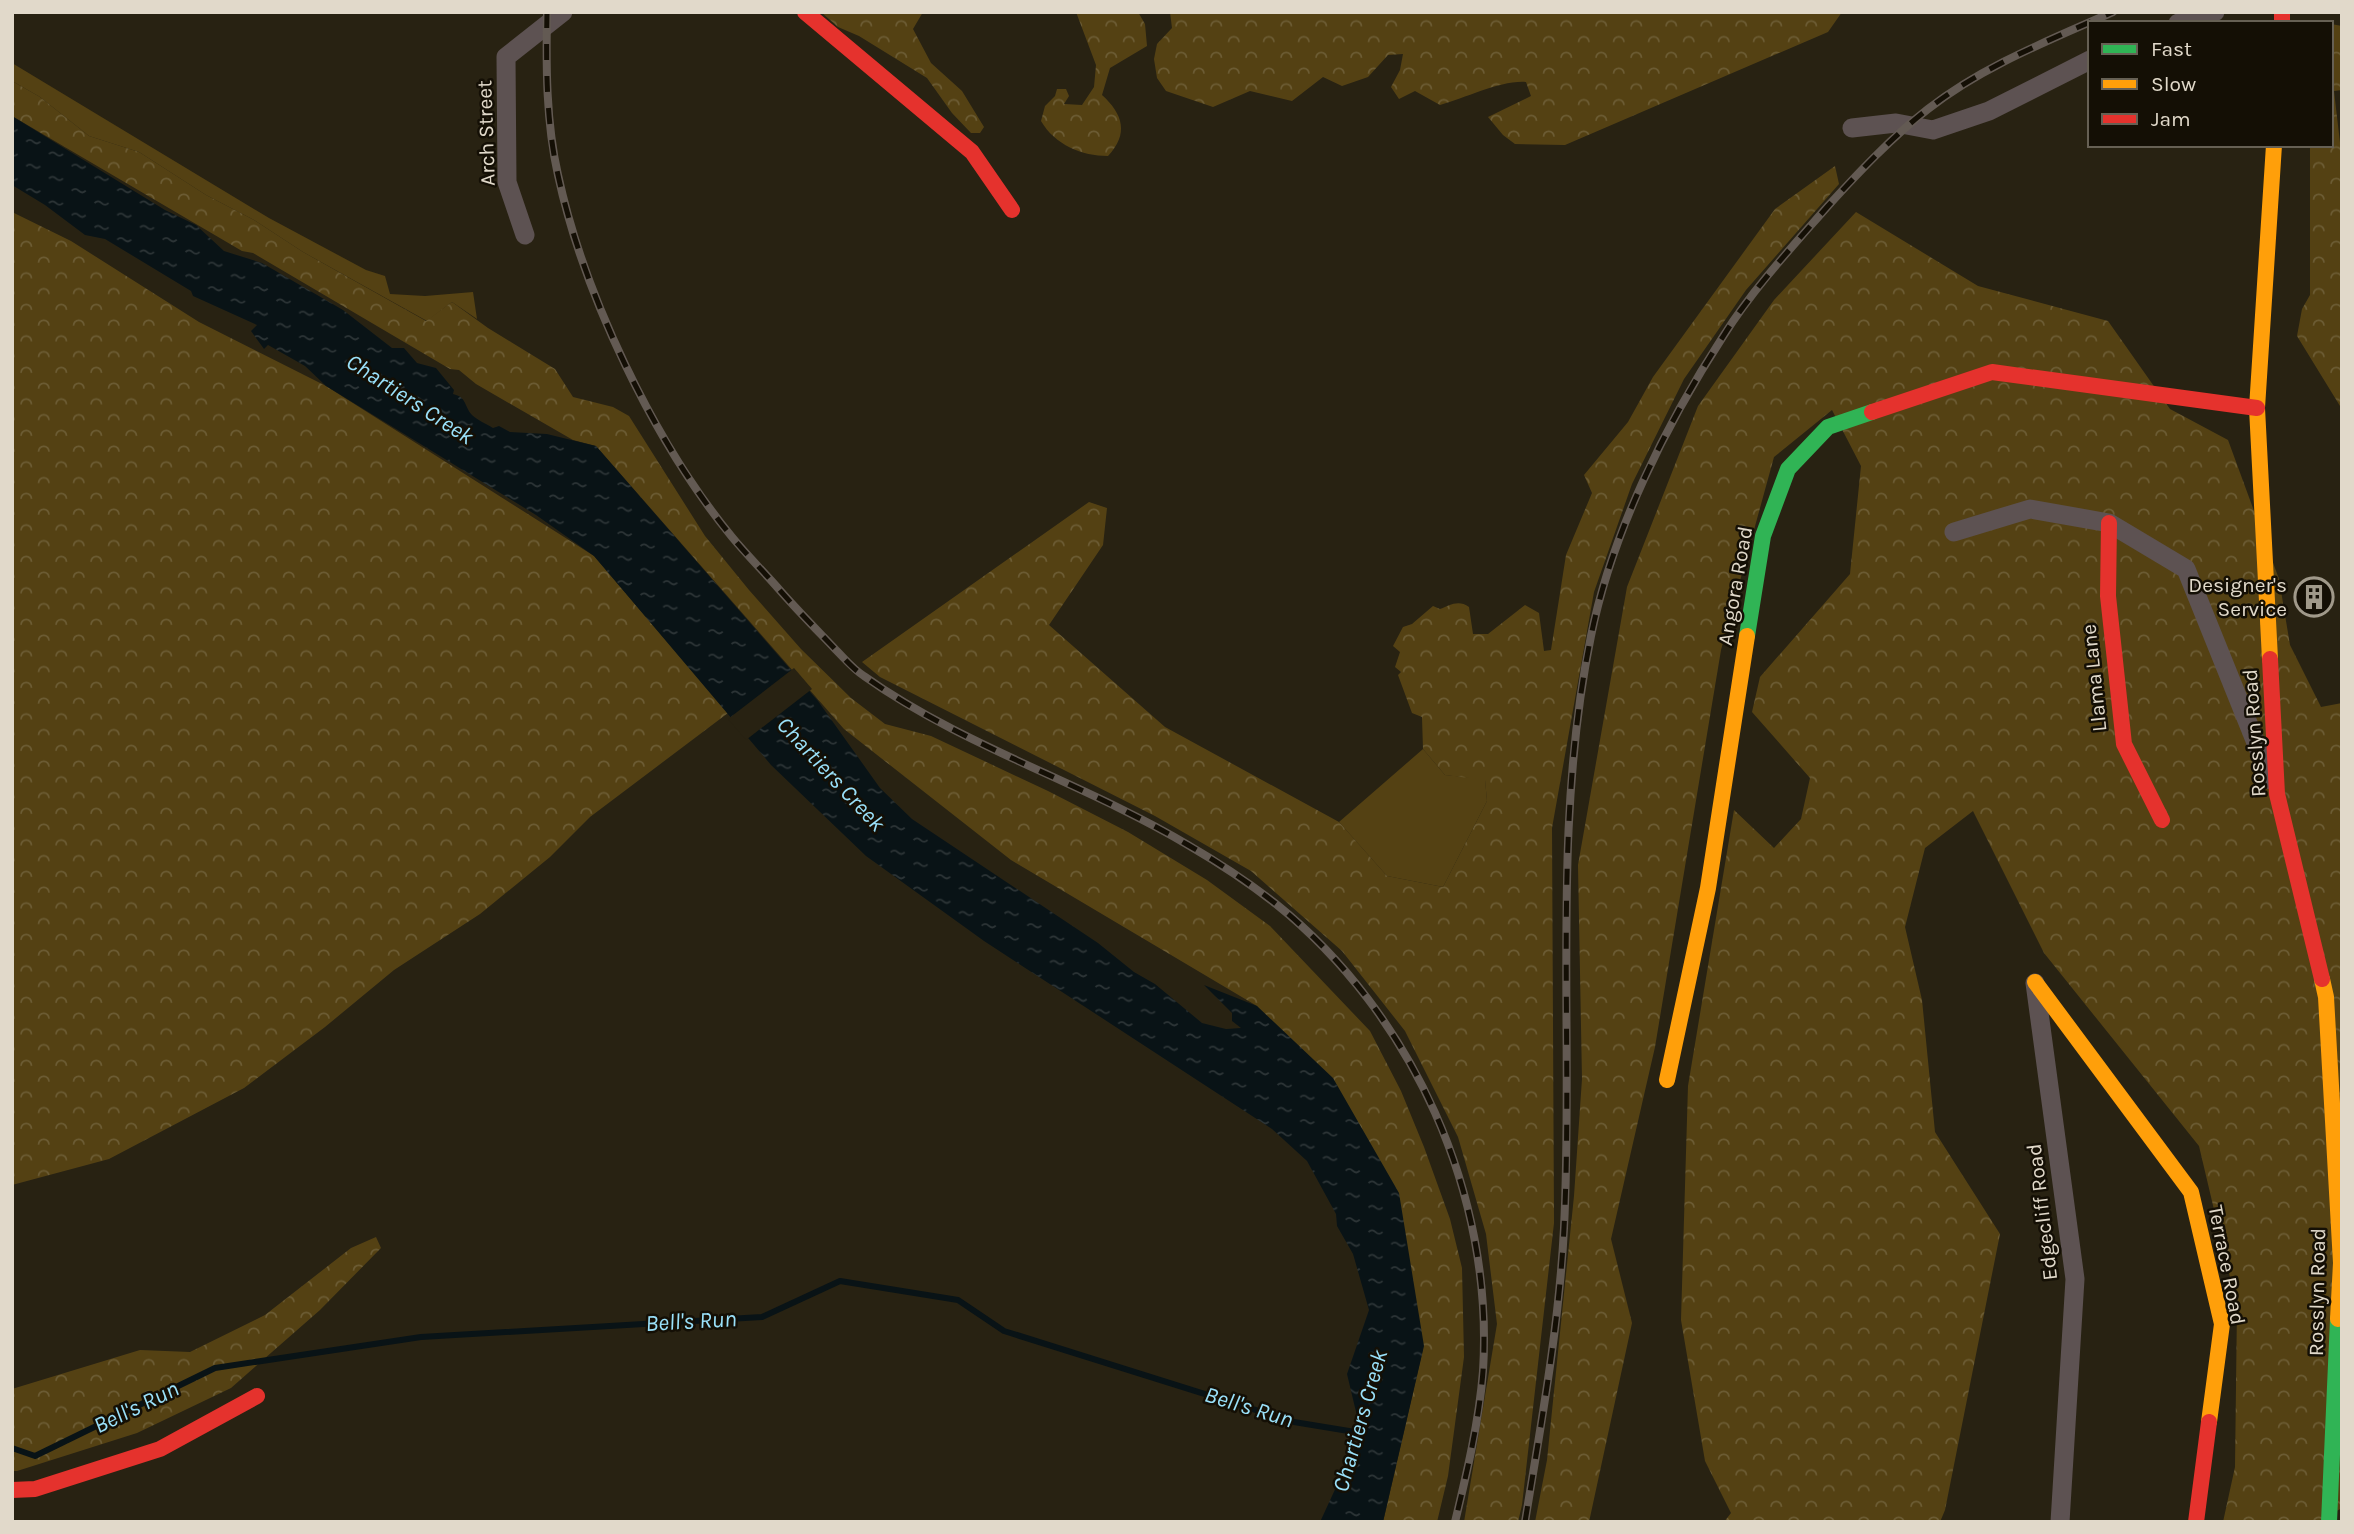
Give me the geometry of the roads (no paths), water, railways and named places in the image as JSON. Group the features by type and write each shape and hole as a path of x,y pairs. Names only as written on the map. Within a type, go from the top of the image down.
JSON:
{"street":[{"name":"Arch Street","path":"524,235 507,182 506,57 563,12"},
{"path":"805,12 972,152 1012,209"},
{"path":"2185,21 2215,12"},
{"path":"1852,128 1896,123 1933,130 1989,111 2088,61"},
{"name":"Rosslyn Road","path":"2274,147 2257,408 2277,794 2326,997 2341,1263 2329,1522"},
{"name":"Angora Road","path":"1667,1080 1708,888 1763,536 1788,469 1828,427 1992,372 2257,408"},
{"path":"1954,532 2030,509 2109,523 2186,569 2277,794"},
{"name":"Llama Lane","path":"2109,523 2108,596 2124,744 2162,820"},
{"name":"Edgecliff Road","path":"2035,982 2075,1279 2060,1522"},
{"name":"Terrace Road","path":"2035,982 2191,1192 2222,1324 2196,1522"},
{"path":"12,1490 35,1489 160,1449 257,1396"}],"water":[{"name":"Chartiers Creek","path":"12,116 165,210 196,225 224,251 262,263 343,310 392,348 404,348 417,363 436,368 454,390 453,394 461,397 469,412 482,422 510,432 547,434 596,446 818,701 880,788 912,819 1098,943 1134,972 1155,984 1202,1023 1226,1029 1241,1028 1232,1021 1232,1013 1204,985 1257,1006 1333,1078 1399,1193 1424,1346 1383,1522 1320,1522 1361,1433 1347,1374 1369,1310 1353,1254 1337,1226 1336,1214 1307,1161 1272,1129 984,941 866,856 771,765 594,556 536,515 326,386 305,366 268,345 264,349 251,331 257,325 193,296 191,291 105,239 85,235 45,205 12,185"}],"waterway":[{"name":"Bell's Run","path":"12,1448 35,1456 215,1368 421,1337 762,1317 840,1281 958,1300 1004,1331 1294,1422 1361,1433"}],"railway":[{"path":"547,12 551,135 558,175 585,269 625,365 650,412 703,499 732,537 806,619 864,676 941,723 1148,823 1211,859 1276,904 1325,948 1368,999 1405,1054 1435,1113 1458,1175 1475,1239 1483,1305 1483,1371 1479,1409 1455,1522"},
{"path":"2093,21 2113,12"},
{"path":"1525,1522 1554,1339 1562,1265 1566,1154 1566,931 1571,783 1591,636 1612,558 1662,442 1702,369 1760,285 1828,206 1889,143 1949,94 2017,55 2088,23"}],"place":[{"name":"Designer's Service","path":"2314,597"}]}
